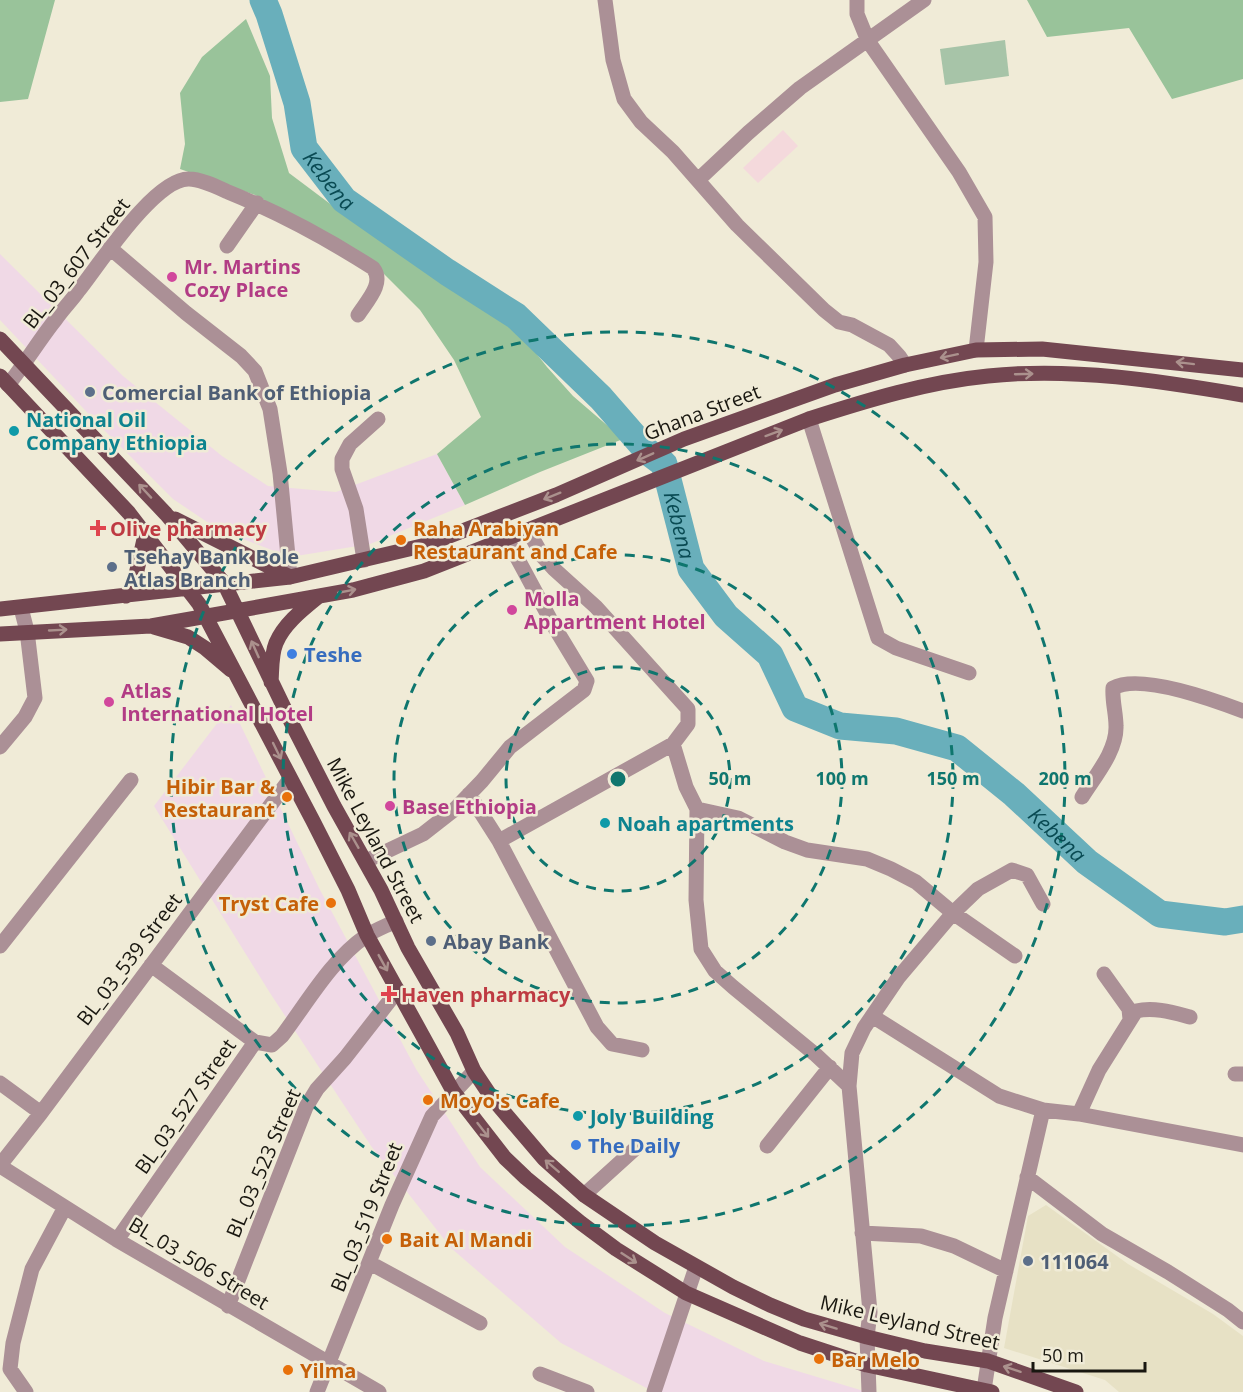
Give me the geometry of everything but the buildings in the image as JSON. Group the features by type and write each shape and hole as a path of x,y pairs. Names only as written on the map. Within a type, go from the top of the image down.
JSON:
{"main road":[{"path":"0,339 166,513 191,528 290,577"},
{"name":"Ghana Street","path":"0,609 290,577 426,545 606,474 684,440 836,385 905,365 976,350 1042,349 1243,370"},
{"path":"0,634 151,626 353,590 424,571 810,419 856,404 933,384 1026,373 1122,377 1243,395"},
{"path":"4,380 129,513 189,589 238,676 348,890 368,935 453,1091 505,1158 581,1223 616,1249 686,1293 780,1336 867,1365 988,1391"},
{"path":"743,419 752,441"},
{"name":"Mike Leyland Street","path":"166,513 224,583 334,806 366,861 408,948 457,1033 474,1071 492,1098 544,1159 584,1195 655,1243 770,1305 804,1319 867,1337 940,1354 988,1361 1076,1392"},
{"path":"126,596 138,570 145,535"},
{"path":"271,682 276,643 297,614 318,597"},
{"path":"151,626 188,637 238,676"}],"street":[{"path":"604,0 613,60 624,99 641,122 673,152 737,225 824,310 839,322 852,325 889,345 905,365"},
{"path":"857,0 857,14 868,41 959,172 985,217 986,262 976,350"},
{"path":"698,180 800,88 924,0"},
{"name":"BL_03_607 Street","path":"4,380 25,364 55,319 79,291 110,248 155,197 175,182 189,179 257,203 324,237 373,268 377,273 378,284 358,315"},
{"path":"227,246 257,203"},
{"path":"110,248 255,371 270,409 280,473 290,577"},
{"path":"364,560 356,509 342,469 342,459 350,444 378,418"},
{"path":"810,419 878,638 896,648 969,673"},
{"path":"499,841 673,744 688,724 688,709 596,607 543,557 528,530"},
{"path":"366,861 423,834 455,809 510,747 584,690 587,681 555,628 507,539"},
{"path":"0,747 25,717 35,698 27,631 21,608"},
{"path":"1082,797 1115,743 1116,726 1112,694 1113,688 1118,685 1147,684 1172,689 1243,711"},
{"path":"673,744 686,788 697,809 696,900 701,949 716,971 732,987 830,1067 849,1086"},
{"name":"BL_03_539 Street","path":"0,1166 42,1113 290,779"},
{"path":"0,946 130,780"},
{"path":"469,794 499,841 597,1027 612,1044 642,1050"},
{"path":"697,809 738,818 785,842 807,850 867,859 891,869 916,882 953,913 1015,956"},
{"path":"869,1392 867,1337 870,1312 849,1086 852,1053 864,1028 898,978 953,913 978,890 1011,870 1027,875 1043,904"},
{"path":"368,935 396,921"},
{"name":"BL_03_527 Street","path":"117,1240 255,1042 272,1045 282,1036 332,970 351,948 368,935"},
{"path":"151,965 255,1042"},
{"path":"1104,974 1129,1009 1130,1019"},
{"name":"BL_03_523 Street","path":"228,1306 306,1107 317,1089 345,1058 398,990"},
{"path":"1079,1114 1099,1070 1136,1011 1165,1010 1190,1017"},
{"path":"872,1016 999,1096 1043,1110 1079,1114 1243,1145"},
{"path":"767,1146 830,1067"},
{"name":"BL_03_519 Street","path":"317,1392 392,1205 432,1116 474,1071"},
{"path":"0,1083 42,1113"},
{"path":"988,1391 988,1361 1043,1110"},
{"path":"584,1195 637,1147"},
{"name":"BL_03_506 Street","path":"0,1166 117,1240 379,1392"},
{"path":"1027,1177 1102,1234 1168,1272 1243,1322"},
{"path":"26,1392 10,1369 13,1343 32,1269 65,1207"},
{"path":"862,1233 921,1236 954,1246 1006,1271"},
{"path":"370,1263 480,1323"},
{"path":"654,1392 696,1267"},
{"path":"540,1374 586,1392"}],"shaded area":[{"path":"783,130 798,146 758,183 743,168"},
{"path":"0,254 123,376 222,456 268,486 336,492 437,454 465,505 370,544 290,557 219,530 173,499 0,320"},
{"path":"231,705 319,888 416,1069 480,1167 565,1247 665,1313 764,1361 867,1392 654,1392 561,1343 451,1248 371,1146 270,993 154,806"},
{"path":"1046,1205 1128,1264 1213,1314 1243,1336 1243,1392 1119,1392 1105,1380 1004,1348 1028,1216"}],"green space":[{"path":"0,0 55,0 28,99 0,102"},
{"path":"1027,0 1243,0 1243,79 1172,99 1129,28 1047,37"},
{"path":"246,19 270,76 272,118 289,173 337,209 512,323 573,396 623,439 465,505 437,454 481,417 454,360 420,310 381,271 326,235 255,195 180,169 185,144 180,93 202,57"},
{"path":"1005,40 1009,76 945,85 940,49"}],"waterway":[{"name":"Kebena","path":"263,0 297,103 304,148 344,200 447,272 516,316 601,398 648,452 664,464 691,569 726,616 770,655 795,708 840,726 896,731 957,748 1014,794 1087,862 1160,914 1225,922 1243,919"}],"place":[{"name":"Mr. Martins Cozy Place","path":"172,277"},
{"name":"Comercial Bank of Ethiopia","path":"90,392"},
{"name":"National Oil Company Ethiopia","path":"14,431"},
{"name":"Olive pharmacy","path":"98,528"},
{"name":"Raha Arabiyan Restaurant and Cafe","path":"401,540"},
{"name":"Tsehay Bank Bole Atlas Branch","path":"112,567"},
{"name":"Molla Appartment Hotel","path":"512,610"},
{"name":"Teshe","path":"292,654"},
{"name":"Atlas International Hotel","path":"109,702"},
{"name":"Hibir Bar & Restaurant","path":"287,797"},
{"name":"Base Ethiopia","path":"390,806"},
{"name":"Noah apartments","path":"605,823"},
{"name":"Tryst Cafe","path":"331,903"},
{"name":"Abay Bank","path":"431,941"},
{"name":"Haven pharmacy","path":"389,994"},
{"name":"Moyo's Cafe","path":"428,1100"},
{"name":"Joly Building","path":"578,1116"},
{"name":"The Daily","path":"576,1145"},
{"name":"Bait Al Mandi","path":"387,1239"},
{"name":"111064","path":"1028,1261"},
{"name":"Bar Melo","path":"819,1359"},
{"name":"Yilma","path":"288,1370"}]}
